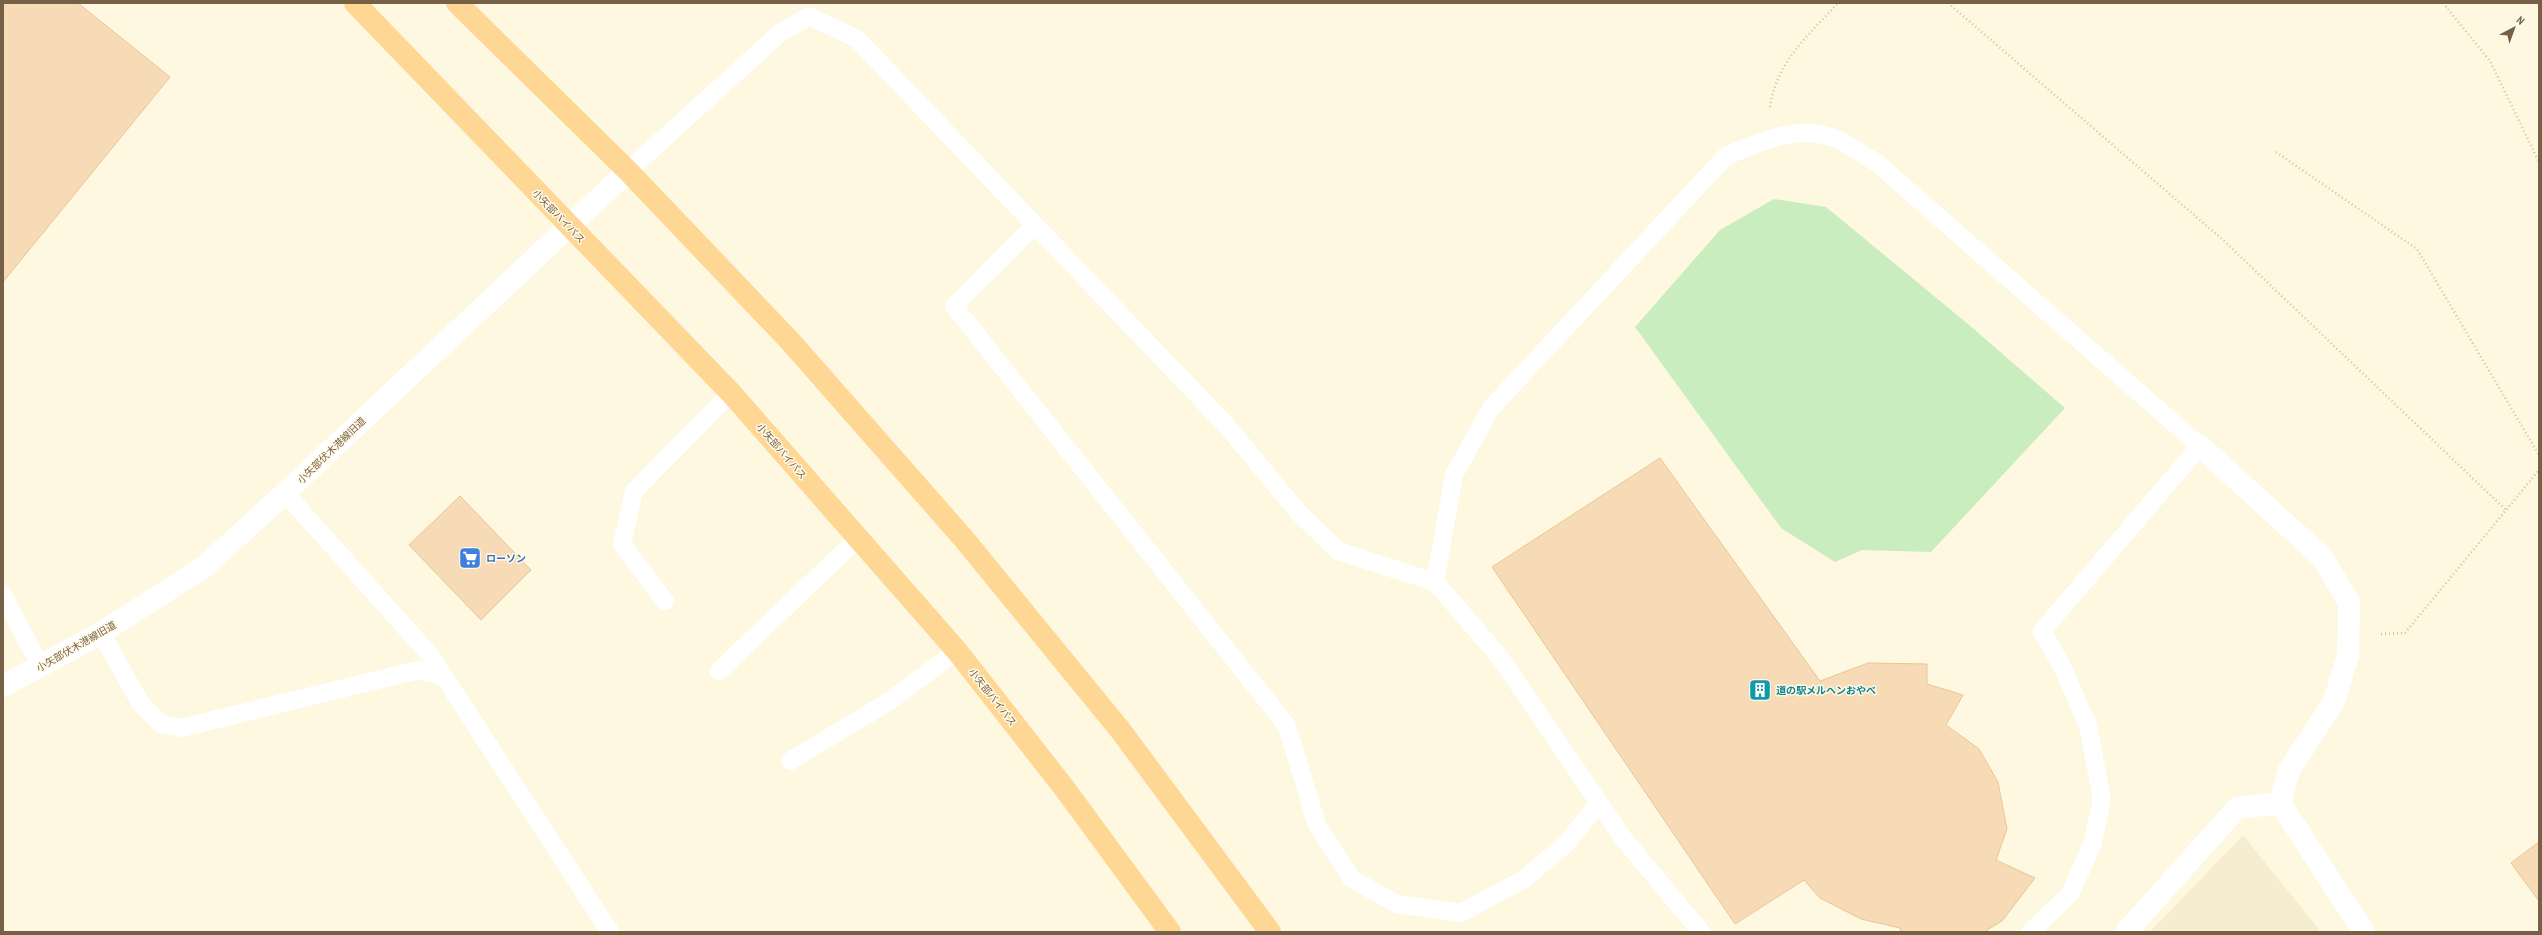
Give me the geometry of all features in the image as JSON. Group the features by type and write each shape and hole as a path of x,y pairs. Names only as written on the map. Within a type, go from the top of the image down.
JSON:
{"highway":[{"name":"小矢部バイパス","path":"355,3 731,393 857,539 957,651 1065,789 1170,932"},
{"path":"457,3 628,171 790,341 964,539 1121,731 1270,932"}],"street":[{"name":"小矢部伏木港線旧道","path":"3,686 41,667 101,633 204,567 285,493 628,171"},
{"path":"2200,446 2322,557 2349,602 2348,655 2334,702 2289,770 2280,803 2364,932"},
{"path":"2126,932 2237,808 2280,803"}],"lane":[{"path":"628,171 780,33 809,16 857,39 1227,426 1299,513 1338,551 1435,582 1499,656 1623,838 1701,932"},
{"path":"1435,582 1454,475 1491,408 1726,156 1775,136 1807,133 1840,140 1877,163 2200,446 2042,631 2063,668 2088,726 2102,799 2092,845 2070,894 2030,932"},
{"path":"1035,225 954,306 1287,726 1317,825 1352,879 1397,904 1461,913 1524,879 1565,845 1599,803"},
{"path":"665,601 622,544 634,490 731,393"},
{"path":"285,493 430,655 610,932"},
{"path":"719,671 857,539"},
{"path":"3,595 41,667"},
{"path":"101,633 140,704 161,724 181,728 418,670 444,676"},
{"path":"790,761 888,702 957,651"}],"path":[{"path":"1775,136 1770,110 1772,90 1783,65 1838,3"},
{"path":"1948,3 2224,240 2506,510"},
{"path":"2443,3 2490,61 2539,162"},
{"path":"2276,152 2417,249 2539,455"},
{"path":"2348,635 2405,633 2539,470"}],"shaded area":[{"path":"2243,835 2321,932 2150,932"}],"green space":[{"path":"1774,199 1826,207 1968,324 2065,408 1931,552 1862,550 1835,562 1781,528 1635,327 1720,230"}],"building":[{"path":"3,3 78,3 170,77 3,282"},
{"name":"道の駅メルヘンおやべ","path":"1660,458 1820,681 1868,663 1927,664 1927,684 1963,695 1946,725 1979,749 1998,782 2007,829 1996,860 2035,878 2002,921 1984,932 1901,932 1900,928 1861,919 1820,898 1804,880 1735,924 1492,567"},
{"name":"ローソン","path":"460,496 531,570 481,620 409,545"},
{"path":"2539,842 2539,901 2511,863"}],"place":[{"name":"ローソン","path":"470,558"},
{"name":"道の駅メルヘンおやべ","path":"1760,690"}]}
